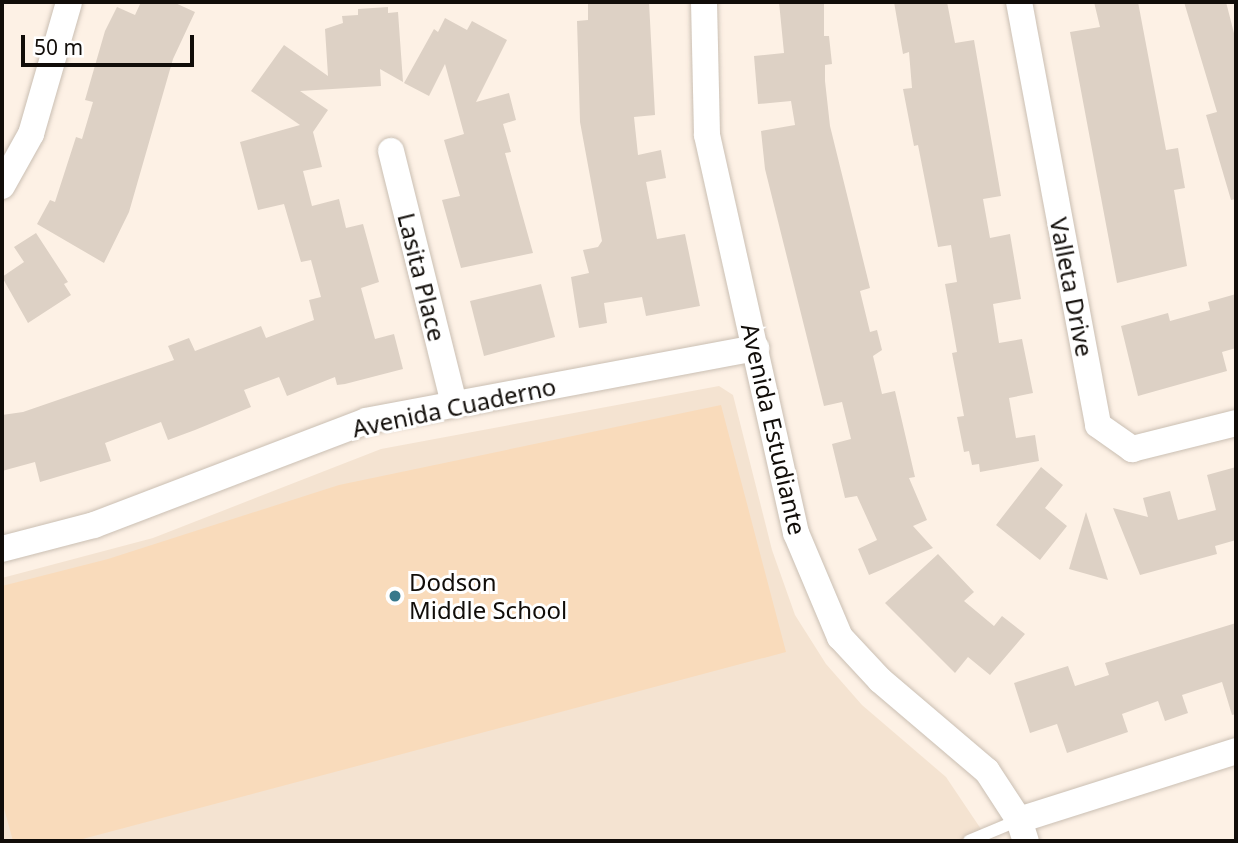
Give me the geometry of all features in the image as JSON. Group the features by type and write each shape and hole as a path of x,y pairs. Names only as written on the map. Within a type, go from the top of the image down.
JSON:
{"street":[{"path":"2,186 31,134 69,2"},
{"name":"Avenida Estudiante","path":"704,2 707,135 796,533 840,637 880,680 987,771 1023,831"},
{"name":"Valleta Drive","path":"1019,2 1098,425 1132,449 1236,423"},
{"name":"Lasita Place","path":"391,151 454,403"},
{"name":"Avenida Cuaderno","path":"2,549 94,525 366,421 756,348"},
{"path":"1023,831 1236,751"}],"lane":[{"path":"969,841 1023,831"}],"shaded area":[{"name":"Dodson Middle School","path":"719,386 733,395 772,550 795,615 826,664 862,705 946,777 989,841 4,841 2,578 153,538 381,449"},
{"name":"Dodson Middle School","path":"721,405 786,652 75,841 13,841 2,801 2,586 108,559 339,485"}],"building":[{"path":"141,2 173,2 195,12 173,59 129,212 104,263 37,224 50,200 55,202 76,137 82,139 93,102 85,100 105,31 117,7 135,15"},
{"path":"588,2 649,2 655,115 634,117 638,155 661,150 666,178 646,182 657,239 685,234 700,306 646,316 642,297 604,303 607,323 579,328 571,277 589,273 583,250 598,247 602,241 580,122 577,21 588,20"},
{"path":"779,2 824,2 824,36 829,36 832,64 825,65 830,126 870,288 860,291 870,332 877,330 882,350 873,356 882,394 895,391 915,477 909,478 927,520 913,526 933,548 869,575 858,549 877,540 857,496 845,498 832,444 851,439 842,402 824,406 765,169 761,131 795,125 791,101 758,104 754,56 784,53"},
{"path":"894,2 947,2 955,43 974,40 1001,196 983,199 990,238 1010,234 1021,299 993,304 999,343 1022,339 1033,393 1009,398 1016,438 1035,435 1039,461 980,472 979,464 972,465 969,451 964,452 957,417 964,416 952,353 957,352 945,284 957,282 951,245 938,247 918,145 914,146 903,89 912,88 909,52 903,54"},
{"path":"1094,2 1138,2 1166,150 1178,148 1185,188 1174,190 1187,266 1117,283 1070,32 1100,27"},
{"path":"1184,2 1226,2 1236,41 1236,199 1231,200 1206,115 1217,112"},
{"path":"388,7 388,13 398,12 403,82 380,69 381,86 300,91 328,110 313,132 322,167 303,171 312,206 339,199 346,228 363,224 379,282 361,288 375,339 394,334 403,369 337,385 335,377 287,396 279,377 244,390 251,407 195,430 168,440 161,422 105,443 111,461 40,482 35,462 2,471 2,415 23,412 174,360 168,346 189,338 195,351 261,326 266,338 314,320 309,300 321,297 311,260 301,262 284,204 258,210 240,142 300,125 251,91 284,45 328,76 325,29 343,23 342,16 358,15 358,9"},
{"path":"445,18 467,30 472,21 507,40 476,102 509,93 516,120 503,124 511,152 505,153 533,253 461,268 442,200 460,196 444,140 464,134 445,64 429,96 404,83 434,29 438,32"},
{"path":"36,233 68,282 64,284 71,295 28,323 2,277 24,262 14,247"},
{"path":"541,284 555,337 484,356 470,301"},
{"path":"1236,294 1236,348 1222,352 1227,371 1138,396 1121,326 1168,313 1170,321 1210,310 1208,302"},
{"path":"1041,467 1063,485 1045,508 1067,526 1040,560 996,525"},
{"path":"1236,467 1236,540 1215,546 1217,554 1140,575 1113,508 1148,517 1143,498 1170,491 1178,520 1216,510 1207,475"},
{"path":"1086,512 1108,580 1069,569"},
{"path":"938,554 974,592 964,601 994,626 1002,616 1025,634 990,675 968,657 955,673 885,603"},
{"path":"1236,623 1236,714 1232,715 1222,682 1182,695 1188,713 1165,721 1158,701 1122,714 1128,732 1067,753 1057,724 1030,733 1014,683 1068,666 1075,686 1109,675 1105,663"}],"place":[{"name":"Dodson Middle School","path":"395,596"}]}
